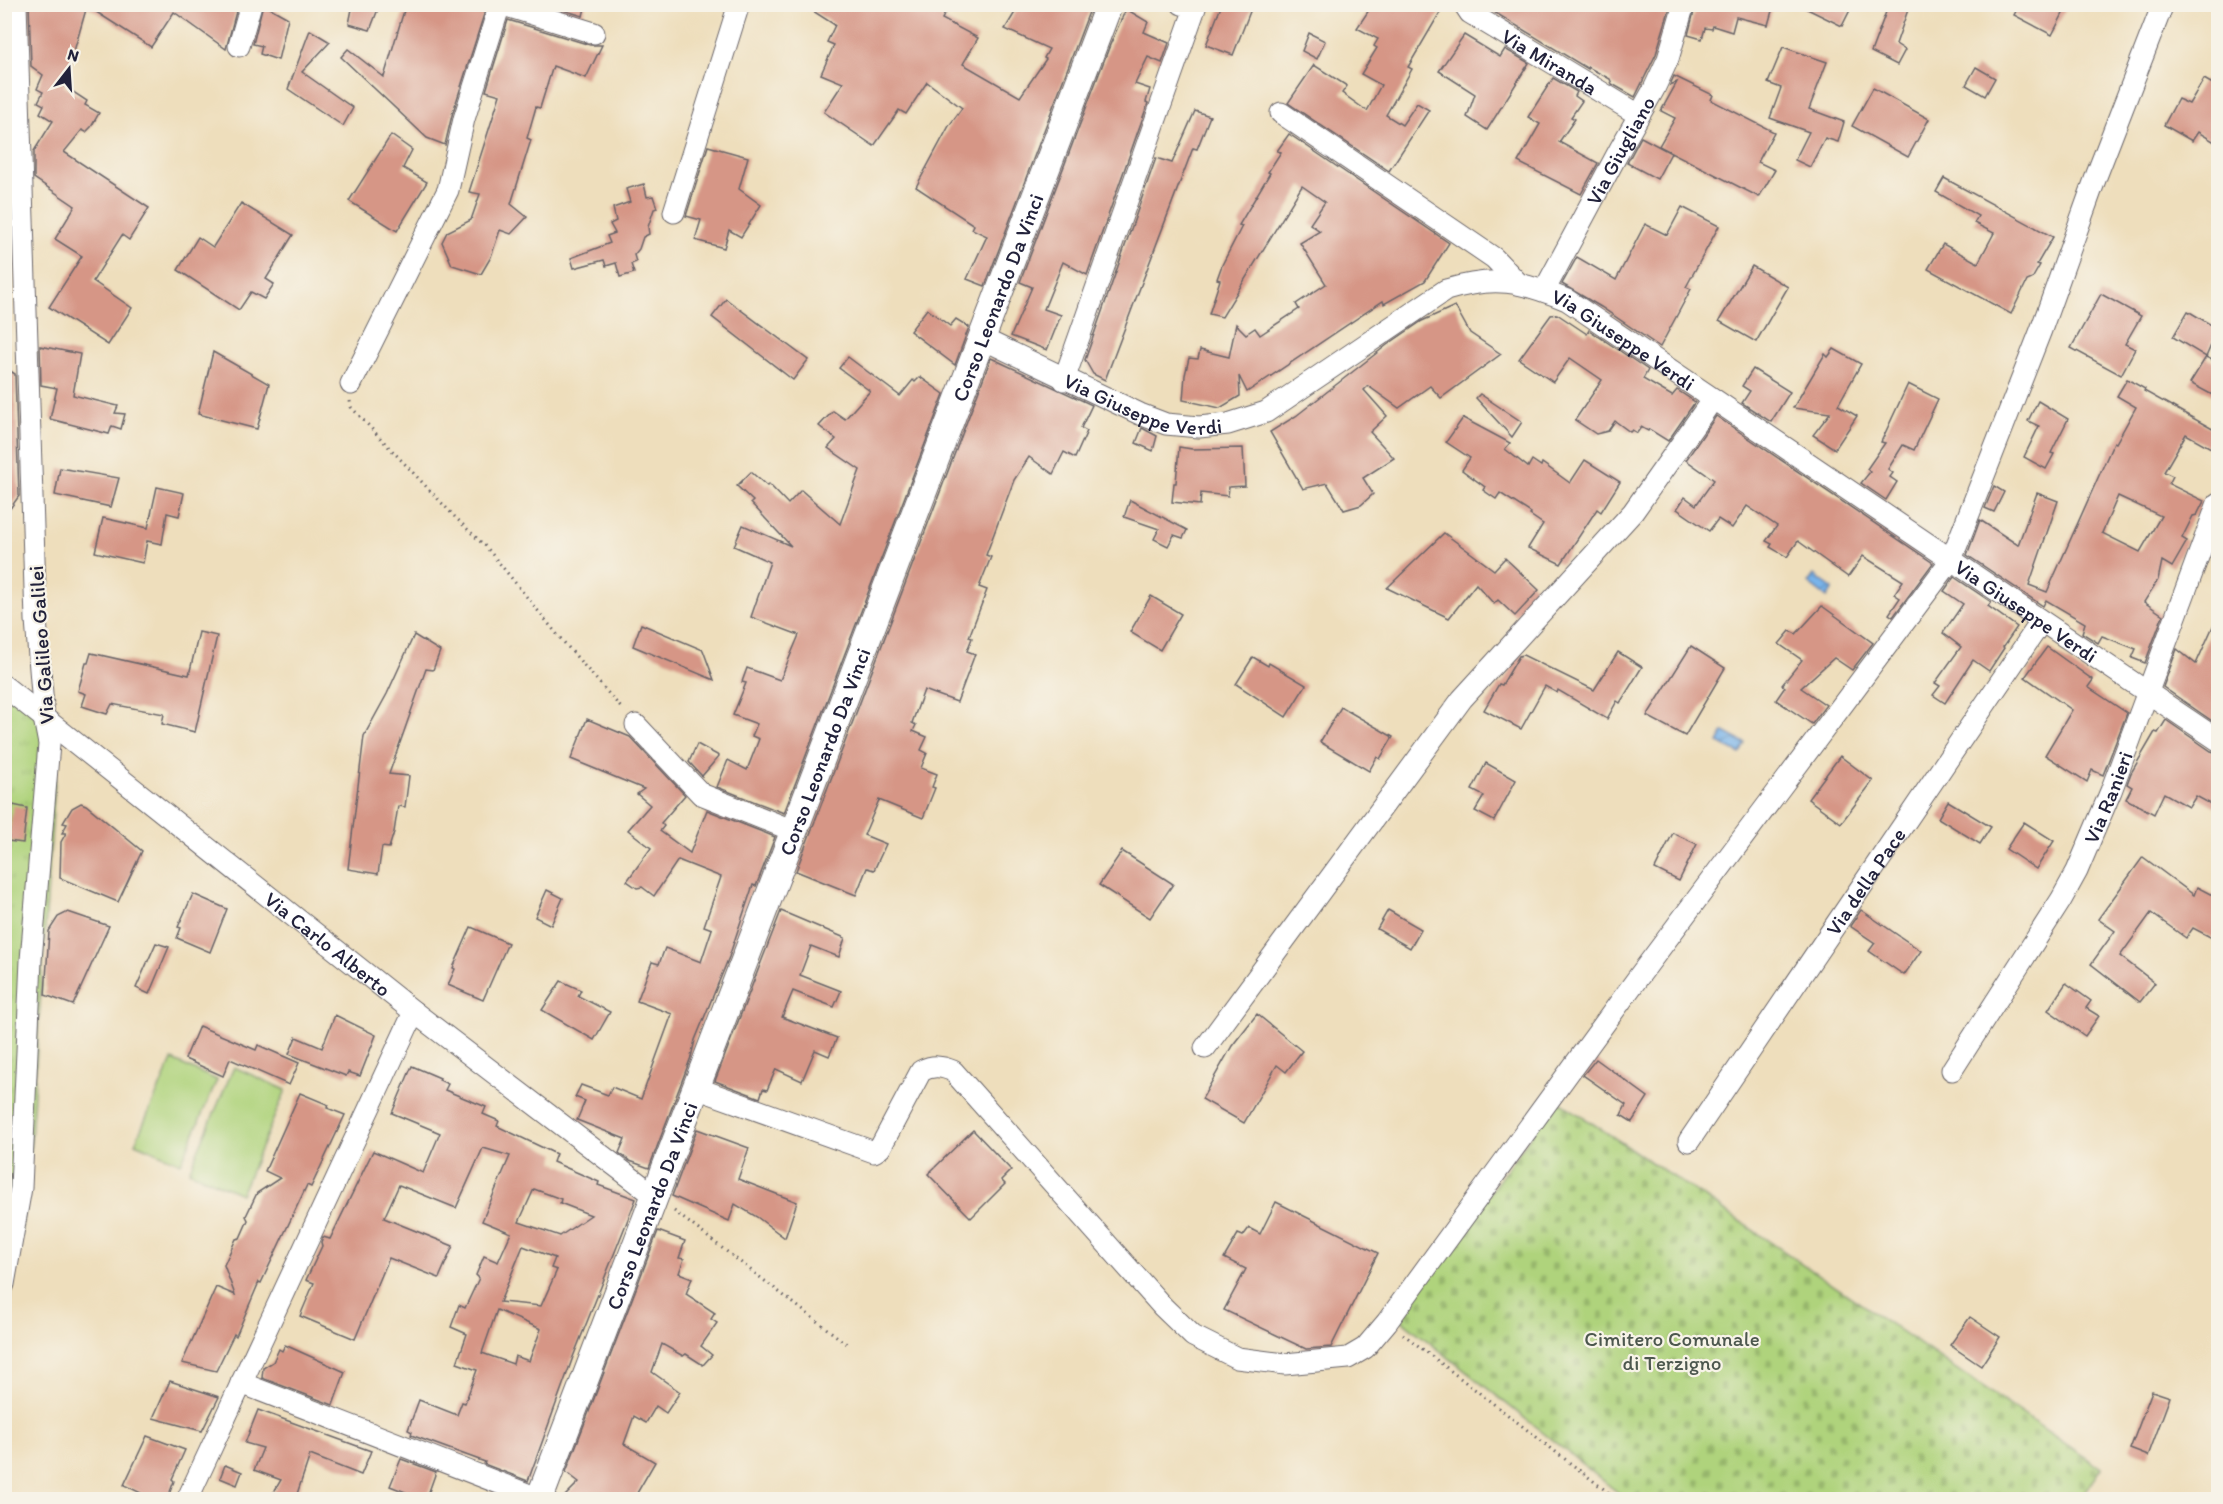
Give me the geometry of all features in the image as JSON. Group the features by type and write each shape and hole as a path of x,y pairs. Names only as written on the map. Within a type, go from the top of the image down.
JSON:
{"main road":[{"name":"Corso Leonardo Da Vinci","path":"540,1499 1109,4"}],"street":[{"name":"Via Galileo Galilei","path":"4,1284 21,1188 31,960 49,744 44,718 36,620 16,4"},
{"path":"239,46 251,4"},
{"path":"351,384 448,190 464,119 500,4 594,33"},
{"path":"674,212 739,4"},
{"path":"1064,380 1195,8 1182,4"},
{"name":"Via Miranda","path":"1464,4 1470,13 1639,115"},
{"name":"Via Giugliano","path":"1544,291 1654,89 1668,59 1684,4"},
{"path":"696,1088 874,1152 880,1148 921,1071 929,1067 942,1067 952,1071 1163,1307 1193,1336 1237,1358 1285,1364 1348,1358 1365,1348 1387,1322 1637,979 1951,560 2163,4"},
{"path":"1281,113 1494,258 1519,284"},
{"name":"Via Giuseppe Verdi","path":"981,338 1117,405 1166,424 1200,427 1228,424 1266,412 1446,290 1469,283 1499,280 1544,291 1567,300 2218,740"},
{"path":"1205,1048 1462,699 1633,512 1713,399"},
{"name":"Via Ranieri","path":"1952,1070 2055,910 2077,871 2110,791 2218,502"},
{"name":"Via della Pace","path":"1689,1141 2041,622"},
{"name":"Via Carlo Alberto","path":"4,686 414,1012 655,1196"},
{"path":"636,725 701,794 794,831"},
{"path":"187,1500 414,1012"},
{"path":"241,1383 540,1499"}],"path":[{"path":"351,384 349,392 351,407 487,548 561,639 636,725"},
{"path":"655,1196 848,1346"},
{"path":"1387,1322 1618,1500"}],"green space":[{"path":"5,678 45,711 56,764 28,1184 5,1328"},
{"path":"172,1060 217,1080 181,1163 135,1143"},
{"path":"234,1067 286,1090 241,1194 189,1171"},
{"name":"Cimitero Comunale di Terzigno","path":"1557,1100 1719,1207 2101,1468 2080,1499 1626,1499 1399,1318"}],"water":[{"path":"1814,575 1833,589 1827,598 1808,583"},
{"path":"1724,732 1745,743 1740,754 1718,743"}],"building":[{"path":"29,4 238,4 226,49 174,12 151,47 87,6 64,86 87,101 85,105 99,113 91,127 86,132 82,130 64,152 149,208 129,240 122,235 93,281 132,308 108,345 49,307 82,256 55,239 75,206 34,178 34,151 53,121 40,113 44,105 38,102 43,92 37,89 43,75 31,66"},
{"path":"263,4 288,18 278,60 260,54 262,46 253,44"},
{"path":"353,4 380,4 370,30 349,24"},
{"path":"406,4 475,4 486,8 452,115 445,145 427,138 341,57 348,49 384,77"},
{"path":"554,4 586,4 583,16 553,7"},
{"path":"802,4 950,4 942,19 978,38 963,64 1020,97 1046,59 1044,58 1049,49 1005,29 1020,4 1092,4 985,286 967,279 987,236 972,229 974,225 916,187 949,126 962,108 927,82 906,114 899,110 874,146 824,112 843,83 821,74 834,45 827,42 835,25"},
{"path":"1222,4 1238,4 1251,9 1233,55 1206,45"},
{"path":"1373,4 1445,4 1408,67 1412,69 1386,115 1402,125 1417,103 1429,110 1389,171 1288,103 1314,65 1347,86 1342,93 1367,111 1381,85 1361,74 1377,48 1374,46 1378,39 1357,28"},
{"path":"1481,4 1671,4 1656,54 1635,97 1612,84 1610,79 1588,67 1588,69"},
{"path":"1696,4 1710,6 1710,4 1774,4 1768,25 1736,17 1732,32 1713,26 1712,29 1705,28 1702,39 1688,35"},
{"path":"1797,4 1839,4 1850,10 1842,26"},
{"path":"1889,4 1910,4 1896,44 1905,50 1897,65 1871,52"},
{"path":"2020,4 2068,4 2052,35 2014,15"},
{"path":"1126,9 1148,22 1144,32 1169,43 1162,63 1148,57 1135,84 1150,89 1146,102 1148,103 1087,275 1063,262 1044,309 1061,315 1047,350 1011,336 1032,287 1020,282 1110,45"},
{"path":"508,20 590,45 602,45 586,78 553,66 540,108 536,107 527,138 531,140 511,204 527,217 511,234 500,230 491,257 481,274 452,265 442,242 447,232 471,220 480,194 469,192 500,95 486,91"},
{"path":"310,30 330,42 302,72 353,108 343,126 288,89"},
{"path":"1309,33 1325,41 1317,59 1302,51"},
{"path":"1464,35 1500,57 1505,49 1529,63 1487,130 1467,117 1475,94 1439,71"},
{"path":"1783,47 1827,62 1809,109 1844,122 1838,142 1825,138 1810,167 1795,160 1809,132 1770,118 1781,88 1768,83"},
{"path":"1976,67 1995,78 1985,96 1966,85"},
{"path":"1674,76 1713,95 1711,100 1774,132 1758,162 1775,170 1759,197 1659,146 1675,118 1661,111 1677,82 1670,85"},
{"path":"1553,78 1577,92 1575,96 1582,101 1571,117 1575,119 1559,142 1598,163 1581,194 1518,162 1540,124 1528,117"},
{"path":"2204,79 2218,87 2218,144 2198,132 2192,141 2164,125 2178,99 2189,104"},
{"path":"1873,88 1929,119 1908,157 1852,126"},
{"path":"1195,111 1210,116 1197,149 1193,148 1105,380 1093,374 1085,360 1156,158 1172,163"},
{"path":"1289,134 1449,243 1425,281 1384,304 1383,301 1247,392 1239,376 1240,396 1220,408 1183,400 1189,358 1198,359 1200,350 1229,357 1236,324 1246,334 1255,328 1260,335 1299,309 1296,304 1326,284 1300,243 1320,231 1310,224 1325,202 1302,186 1222,317 1209,314 1220,280 1217,279 1242,226 1239,225 1281,152 1277,151"},
{"path":"391,135 412,150 403,168 427,182 397,231 349,201"},
{"path":"1641,137 1671,153 1657,179 1627,163"},
{"path":"708,146 748,157 739,189 761,205 741,237 729,230 724,248 695,240 701,220 686,216"},
{"path":"1944,178 2053,237 2037,264 2040,265 2032,279 2027,281 2011,314 1928,269 1943,244 1978,263 1994,233 1974,223 1978,216 1936,192"},
{"path":"644,184 647,197 653,196 657,208 654,209 648,227 649,234 643,237 634,255 636,262 631,264 634,273 620,277 616,263 606,266 604,260 574,268 571,258 610,243 607,236 615,233 610,224 616,221 613,208 630,202 626,189"},
{"path":"241,203 293,235 266,279 274,284 264,299 251,292 239,310 178,270 198,237 213,247"},
{"path":"1682,207 1719,226 1686,287 1691,289 1660,347 1562,284 1577,257 1616,280 1645,224 1667,235"},
{"path":"1752,266 1788,287 1756,342 1719,321"},
{"path":"2101,294 2141,316 2125,344 2135,349 2121,375 2071,348"},
{"path":"726,299 808,360 793,380 712,317"},
{"path":"1455,306 1470,333 1501,354 1441,398 1430,386 1399,408 1368,386 1364,390 1387,416 1370,432 1394,458 1363,478 1373,494 1361,505 1344,510 1327,483 1303,489 1270,432 1296,416 1387,345 1422,321"},
{"path":"927,309 950,326 956,319 969,327 955,365 910,331"},
{"path":"2188,311 2218,329 2206,357 2173,337"},
{"path":"1557,314 1587,334 1589,330 1648,370 1643,379 1672,396 1677,390 1695,402 1668,441 1649,429 1648,431 1641,427 1637,433 1632,430 1630,432 1615,421 1608,431 1596,434 1575,420 1602,380 1570,358 1553,382 1519,359 1551,315"},
{"path":"40,346 80,354 73,395 118,406 115,413 125,414 121,429 112,426 109,434 50,419 57,388 41,385"},
{"path":"1834,349 1861,364 1838,405 1857,416 1835,449 1813,435 1830,413 1793,408 1825,354 1828,357"},
{"path":"213,352 269,384 257,429 198,414"},
{"path":"848,357 900,396 913,380 915,382 920,377 944,394 784,813 717,787 728,760 747,770 759,739 752,736 757,724 733,715 746,683 742,682 747,668 780,680 799,635 751,617 770,562 734,546 743,525 791,546 751,503 753,501 737,486 751,472 767,486 769,484 788,504 801,490 840,524 860,470 828,448 836,439 819,426 833,411 845,419 870,391 839,368"},
{"path":"2206,357 2218,363 2218,398 2190,383"},
{"path":"991,358 1092,405 1081,428 1087,431 1075,458 1064,452 1053,474 1029,457 1014,480 986,555 991,557 979,587 987,590 969,637 972,638 967,651 975,654 957,702 924,690 912,723 916,725 913,731 927,737 921,750 927,753 921,768 937,774 932,787 935,788 923,818 879,800 864,835 886,844 874,870 867,868 856,895 796,871"},
{"path":"4,367 15,374 19,496 4,517"},
{"path":"1753,369 1790,392 1771,422 1742,403 1750,391 1742,386"},
{"path":"2127,379 2145,389 2144,391 2218,432 2218,452 2186,434 2164,472 2173,476 2169,484 2204,501 2182,538 2187,541 2172,567 2162,561 2158,580 2144,602 2163,615 2145,663 2132,658 2136,649 2102,636 2098,643 2082,633 2085,623 2046,600 2043,606 1967,555 1980,520 2018,545 2037,493 2058,501 2029,585 2047,592 2114,442 2116,443 2136,407 2117,396","holes":["2118,496 2161,516 2140,552 2102,533"]},
{"path":"1908,384 1938,399 1914,450 1903,445 1888,469 1893,473 1890,477 1897,482 1886,500 1861,483 1870,472 1867,469 1885,443 1881,442"},
{"path":"1480,394 1522,422 1512,437 1476,398"},
{"path":"2038,401 2068,419 2051,453 2054,454 2046,469 2024,457 2039,426 2028,421"},
{"path":"1716,416 1933,563 1893,617 1889,614 1900,598 1894,594 1903,581 1863,556 1848,577 1798,541 1787,557 1770,547 1772,544 1766,541 1777,526 1747,506 1732,528 1718,519 1709,531 1677,509 1685,497 1696,505 1714,480 1686,460"},
{"path":"1463,418 1510,443 1505,449 1528,467 1532,460 1541,466 1542,463 1570,483 1585,460 1620,482 1601,512 1597,509 1561,564 1528,548 1543,524 1530,515 1531,513 1500,493 1496,499 1483,490 1485,487 1462,470 1470,458 1446,442"},
{"path":"1142,428 1157,436 1153,451 1136,443"},
{"path":"1179,447 1243,448 1245,486 1229,487 1228,496 1201,493 1200,505 1172,502"},
{"path":"60,468 119,478 111,507 55,495"},
{"path":"1994,486 2004,492 1994,512 1985,508"},
{"path":"157,487 184,493 179,516 167,513 162,544 147,541 143,563 95,552 103,518 148,528"},
{"path":"1130,500 1187,530 1183,538 1174,535 1168,546 1154,539 1159,529 1124,517"},
{"path":"1444,533 1494,570 1505,558 1539,590 1515,616 1498,600 1494,604 1476,584 1449,618 1387,588"},
{"path":"1954,577 1991,602 1988,606 2017,627 1989,671 1973,660 1945,703 1933,695 1940,686 1935,683 1961,647 1943,633 1963,604 1944,591"},
{"path":"1151,596 1181,614 1160,650 1130,632"},
{"path":"1822,606 1873,643 1852,670 1834,658 1801,688 1826,705 1812,724 1776,700 1785,687 1782,685 1802,660 1779,644 1790,631 1796,634"},
{"path":"2218,615 2218,725 2163,687 2177,649 2196,664"},
{"path":"641,624 703,650 714,680 633,646"},
{"path":"199,632 217,636 195,732 162,724 164,714 112,704 107,714 82,706 86,694 78,691 91,653 189,675"},
{"path":"414,635 440,651 433,670 426,669 389,774 409,776 405,807 398,806 389,848 382,847 378,874 348,869 364,736 387,694"},
{"path":"1691,646 1725,668 1685,736 1647,716"},
{"path":"2047,647 2093,680 2088,687 2127,713 2103,775 2092,770 2087,782 2045,755 2072,710 2025,677"},
{"path":"1618,652 1642,667 1620,703 1617,701 1607,719 1558,690 1557,693 1545,686 1521,729 1484,710 1519,656 1523,655 1594,690"},
{"path":"1253,657 1268,666 1269,663 1306,685 1286,717 1236,684"},
{"path":"1341,707 1393,737 1380,759 1377,757 1369,771 1320,742"},
{"path":"587,719 630,737 685,795 661,823 664,826 660,831 690,853 707,810 775,837 756,886 753,885 729,957 695,1040 691,1057 649,1168 630,1161 619,1153 625,1139 577,1120 585,1101 575,1097 581,1085 608,1095 612,1087 641,1099 672,1014 637,1001 652,962 659,964 665,948 701,962 712,929 704,926 721,877 678,860 654,896 642,887 637,888 627,881 651,848 628,830 650,805 637,794 644,789 571,759"},
{"path":"2166,720 2211,751 2218,753 2218,808 2196,796 2189,807 2164,793 2154,814 2126,799 2132,787 2127,784 2131,773 2155,732 2158,733"},
{"path":"697,744 719,756 702,776 689,762"},
{"path":"1840,756 1873,781 1841,823 1808,799"},
{"path":"1486,763 1516,780 1494,821 1475,811 1484,796 1472,790"},
{"path":"1948,801 1991,827 1980,844 1938,818"},
{"path":"81,803 142,851 118,902 60,878 61,842 66,833 62,833 67,824 63,823 72,808"},
{"path":"13,805 27,808 23,843 8,841"},
{"path":"2024,822 2054,841 2036,869 2006,849"},
{"path":"1673,833 1697,844 1679,881 1655,869"},
{"path":"1122,851 1173,884 1150,918 1099,885"},
{"path":"2143,857 2194,895 2197,887 2218,898 2218,941 2193,928 2186,938 2151,913 2120,956 2155,983 2140,1002 2091,964 2115,931 2098,919"},
{"path":"547,890 563,898 551,925 535,917"},
{"path":"193,894 227,909 210,952 177,938 181,928 178,927"},
{"path":"1388,910 1421,929 1410,948 1377,929"},
{"path":"1861,910 1921,951 1904,975 1869,951 1875,943 1850,926"},
{"path":"781,911 845,938 839,957 811,946 800,975 841,991 834,1007 793,991 782,1017 837,1038 829,1056 815,1050 802,1081 776,1069 767,1090 763,1089 760,1098 715,1081"},
{"path":"68,912 109,926 73,1005 45,995 49,931 58,917"},
{"path":"471,927 508,943 483,1000 448,985"},
{"path":"156,943 169,947 149,994 136,988"},
{"path":"561,981 581,990 578,996 610,1012 594,1040 542,1010"},
{"path":"2066,983 2091,1001 2086,1008 2099,1016 2085,1036 2048,1010"},
{"path":"1257,1014 1302,1051 1286,1072 1277,1065 1244,1123 1202,1099 1232,1046"},
{"path":"335,1015 376,1035 360,1076 348,1072 346,1076 289,1054 296,1037 322,1048"},
{"path":"199,1026 256,1050 258,1045 299,1063 289,1085 230,1059 223,1076 185,1059"},
{"path":"1596,1059 1648,1097 1632,1122 1621,1115 1626,1105 1583,1075"},
{"path":"412,1066 440,1078 439,1080 448,1084 445,1090 486,1107 483,1114 499,1121 497,1126 556,1154 553,1162 599,1182 598,1185 636,1199 573,1357 528,1481 484,1464 485,1462 411,1435 412,1432 408,1430 419,1400 457,1415 462,1402 465,1403 477,1370 457,1363 467,1334 451,1327 459,1305 465,1308 479,1278 476,1275 484,1256 498,1262 511,1233 482,1221 510,1156 483,1148 456,1208 399,1185 384,1218 453,1246 439,1278 389,1258 355,1339 300,1316 314,1283 306,1280 322,1246 323,1237 330,1239 373,1151 423,1173 440,1133 392,1113","holes":["534,1189 561,1199 560,1203 591,1215 560,1236 519,1222","523,1246 555,1258 551,1268 557,1270 541,1306 500,1302","497,1310 541,1329 529,1361 515,1356 513,1364 482,1353"]},
{"path":"300,1093 329,1105 327,1108 345,1115 311,1187 307,1185 261,1283 259,1282 236,1336 234,1334 216,1371 182,1363 216,1287 235,1295 224,1265 236,1239 240,1238 248,1220 246,1216 257,1193 280,1178 265,1171"},
{"path":"697,1129 749,1148 738,1179 797,1202 785,1238 735,1204 729,1221 672,1196"},
{"path":"973,1130 1011,1170 1001,1180 1005,1184 971,1218 928,1174"},
{"path":"1276,1202 1378,1253 1331,1347 1306,1349 1224,1310 1246,1269 1224,1258 1238,1234 1243,1236 1249,1228 1260,1234"},
{"path":"658,1231 685,1241 679,1258 684,1259 679,1273 692,1278 686,1294 715,1313 711,1319 717,1323 701,1346 712,1355 703,1365 686,1354 683,1356 662,1344 652,1372 680,1392 666,1413 656,1406 646,1423 634,1416 624,1444 655,1462 633,1500 561,1500 579,1482 566,1472"},
{"path":"1970,1317 2000,1337 1981,1366 1950,1345"},
{"path":"285,1345 345,1372 333,1405 262,1378 263,1368 273,1362 279,1349 282,1351"},
{"path":"170,1381 219,1397 202,1431 153,1418"},
{"path":"2152,1391 2170,1397 2148,1456 2130,1449"},
{"path":"258,1410 371,1451 361,1475 310,1455 295,1500 269,1500 281,1480 254,1470 263,1448 245,1443"},
{"path":"147,1436 185,1450 172,1479 174,1481 167,1500 148,1500 139,1496 141,1493 124,1485"},
{"path":"401,1459 436,1472 426,1500 390,1486"},
{"path":"225,1465 242,1472 237,1485 220,1478"}]}
